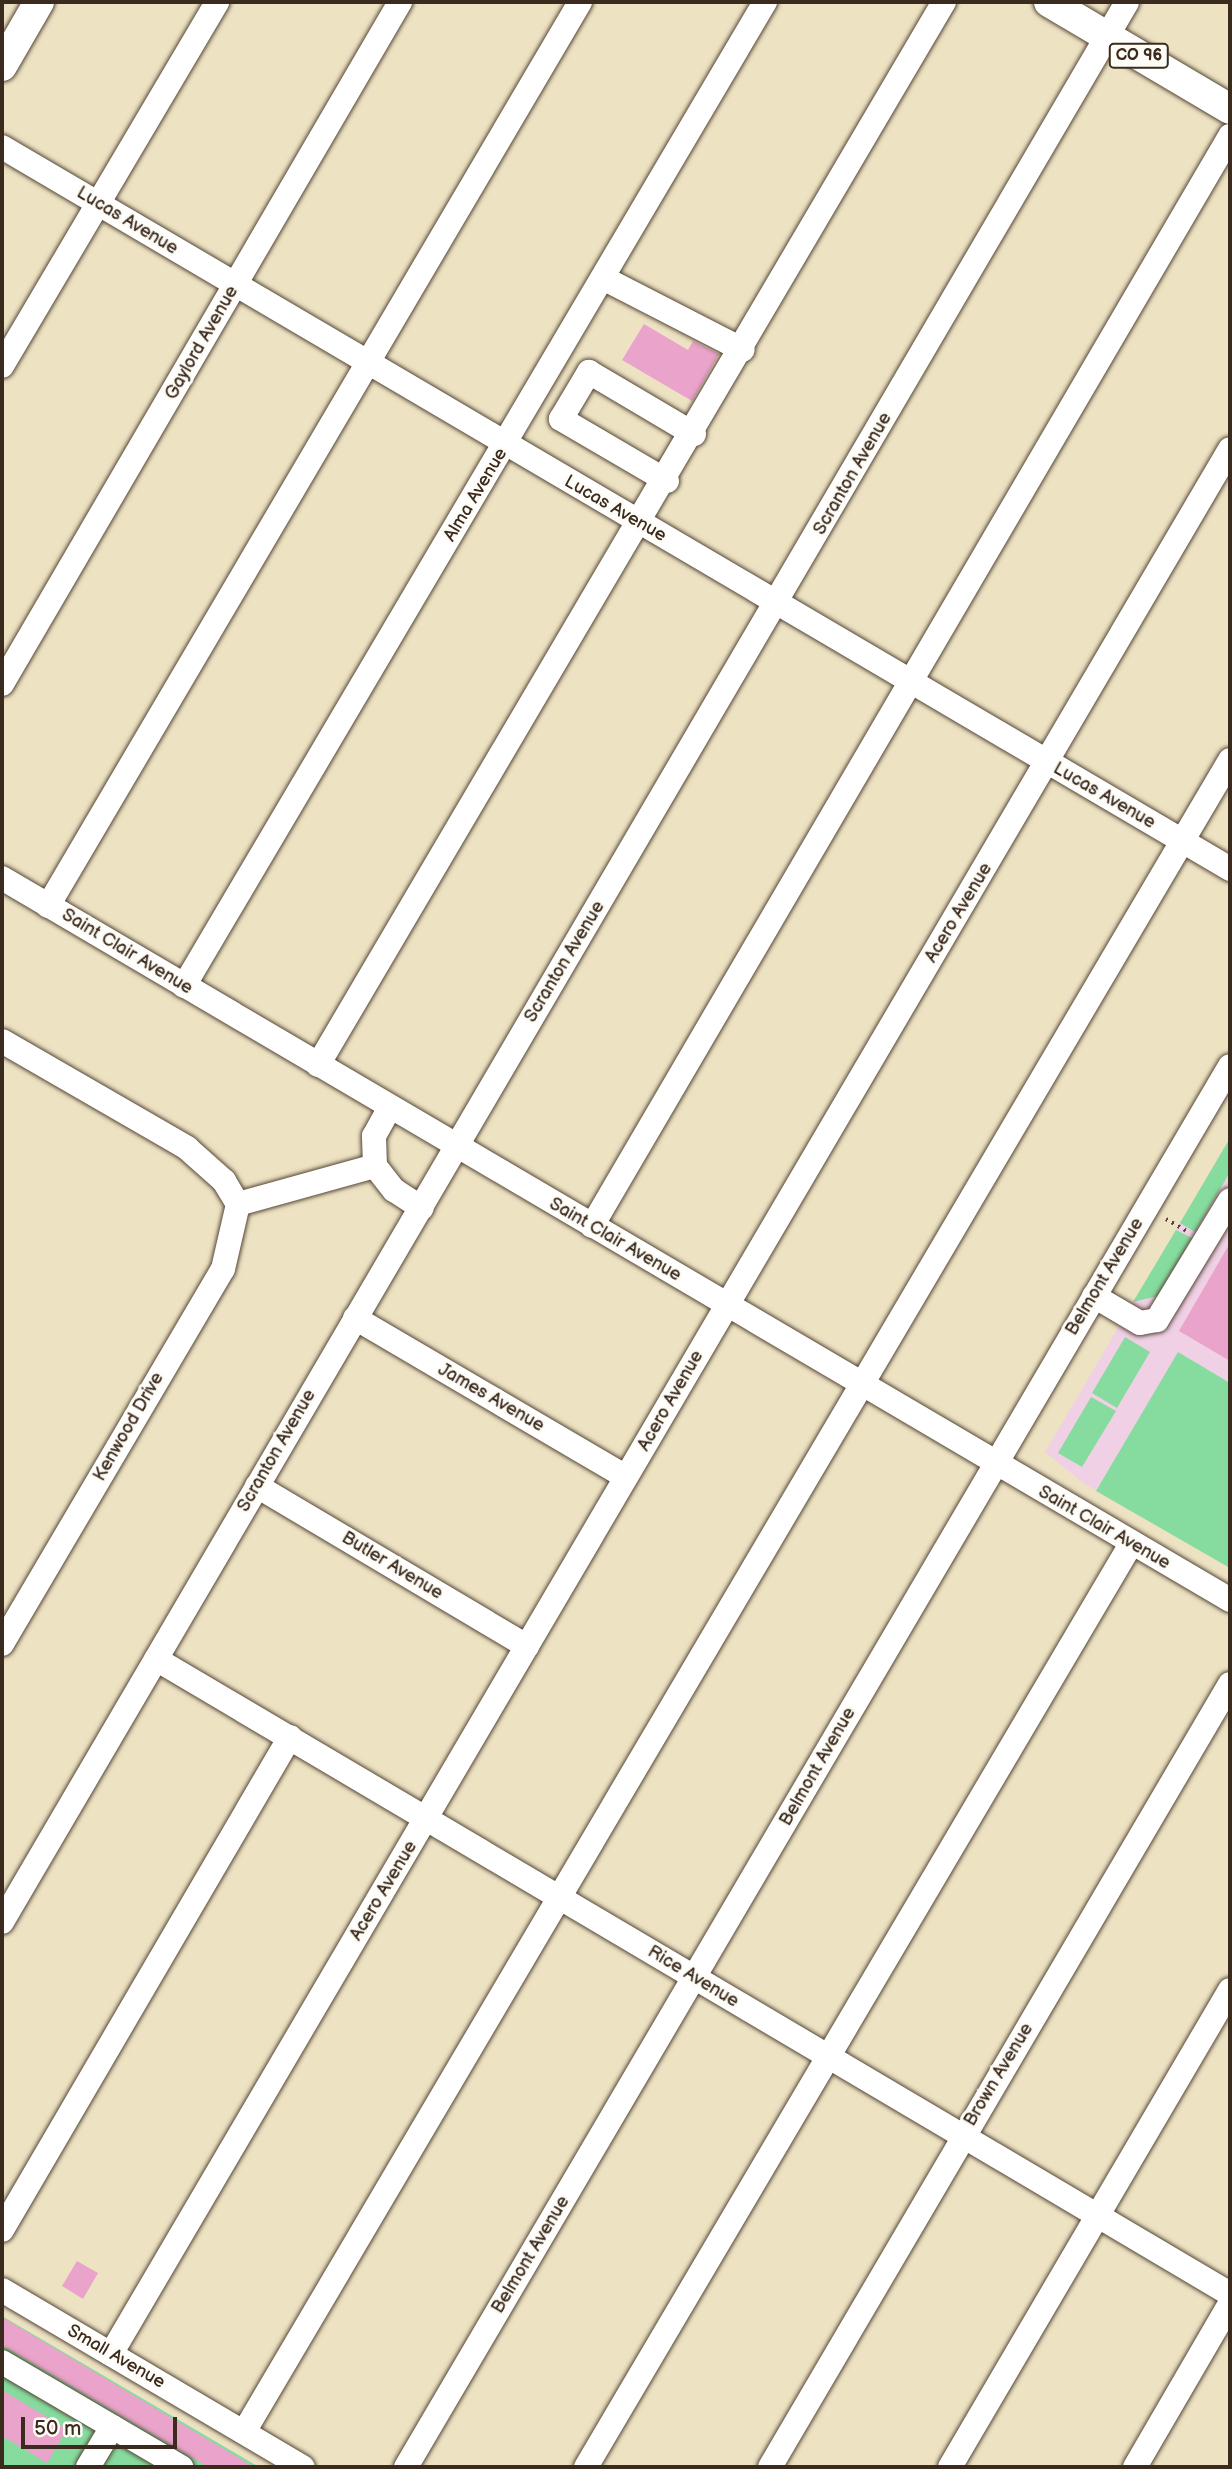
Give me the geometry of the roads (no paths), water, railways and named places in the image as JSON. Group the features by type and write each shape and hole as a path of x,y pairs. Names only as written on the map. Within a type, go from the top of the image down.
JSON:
{"main road":[{"path":"2,66 39,2"},
{"name":"CO 96","path":"1049,2 1230,109"}],"street":[{"path":"2,366 216,2"},
{"name":"Gaylord Avenue","path":"2,684 400,2"},
{"path":"48,906 580,2"},
{"name":"Alma Avenue","path":"184,986 765,2"},
{"path":"318,1065 642,524 944,2"},
{"name":"Scranton Avenue","path":"2,1922 456,1146 778,604 1127,2"},
{"path":"592,1226 1230,136"},
{"name":"Lucas Avenue","path":"2,146 505,445 1230,869"},
{"path":"603,278 743,350"},
{"path":"667,481 561,419 589,372 694,433"},
{"name":"Acero Avenue","path":"111,2354 1048,763 1230,449"},
{"path":"244,2432 859,1384 1230,760"},
{"name":"Saint Clair Avenue","path":"2,878 1230,1600"},
{"path":"2,1041 187,1148 224,1181 238,1205 375,1166"},
{"name":"Belmont Avenue","path":"406,2467 1146,1208 1222,1097 1230,1066"},
{"path":"390,1107 374,1136 375,1166 394,1190 422,1208"},
{"path":"1094,1296 1140,1323 1153,1323 1230,1200"},
{"name":"Kenwood Drive","path":"2,1644 223,1269 238,1205"},
{"name":"James Avenue","path":"355,1318 626,1478"},
{"name":"Butler Avenue","path":"257,1486 527,1646"},
{"path":"586,2467 1131,1544"},
{"name":"Rice Avenue","path":"156,1658 1230,2294"},
{"name":"Brown Avenue","path":"770,2467 963,2134 1230,1684"},
{"path":"2,2230 290,1737"},
{"path":"950,2467 1230,1990"},
{"name":"Small Avenue","path":"2,2290 303,2467"},
{"path":"1135,2467 1230,2304"},
{"path":"2,2362 181,2467"},
{"path":"88,2467 111,2427"}]}
